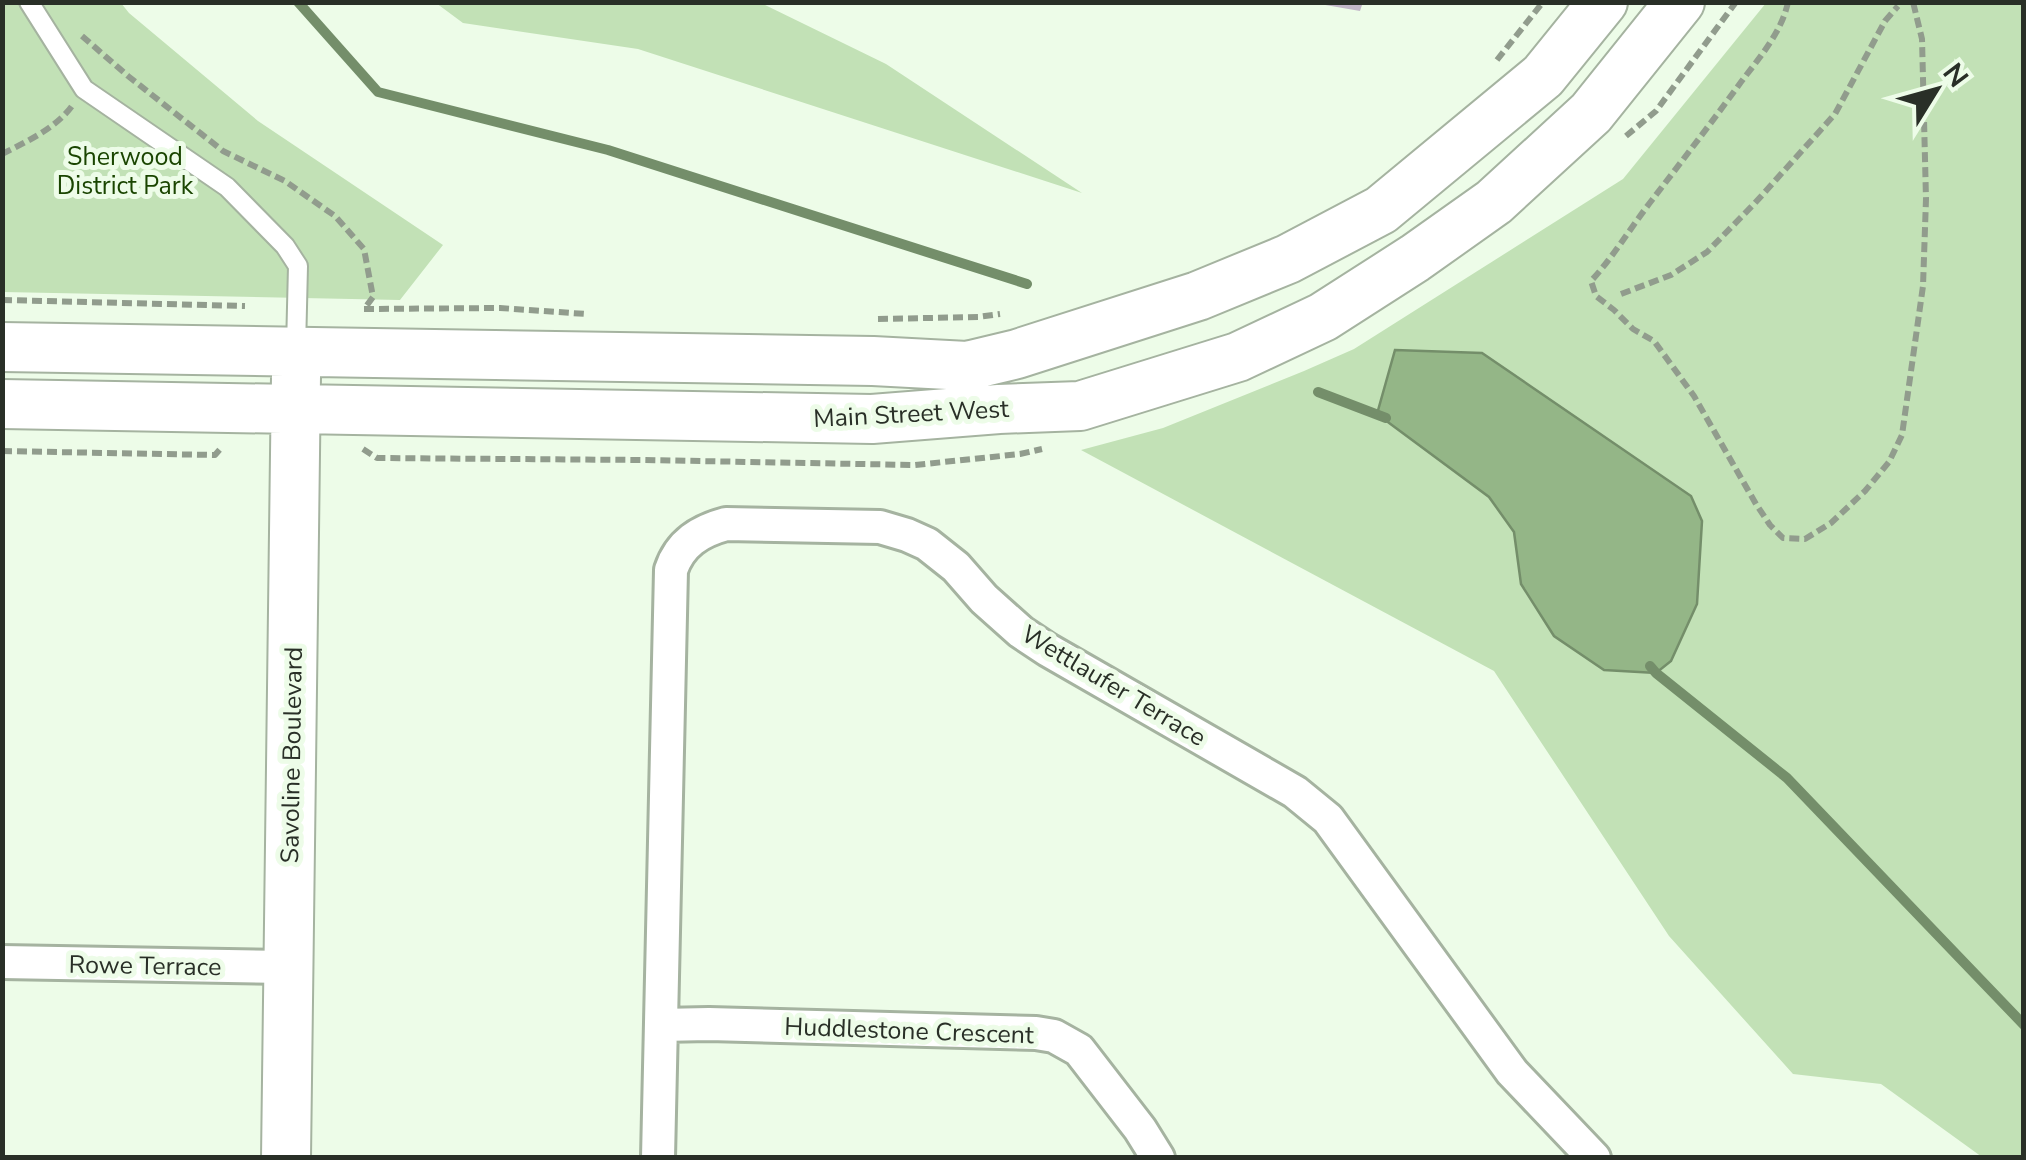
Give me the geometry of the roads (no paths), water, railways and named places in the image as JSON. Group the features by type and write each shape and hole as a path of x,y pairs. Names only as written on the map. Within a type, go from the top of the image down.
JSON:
{"main road":[{"name":"Main Street West","path":"2,347 873,361 967,366 1017,354 1198,296 1288,259 1380,210 1542,76 1603,2"},
{"name":"Main Street West","path":"2,404 872,419 1080,406 1238,357 1323,316 1414,258 1494,202 1591,114 1680,2"},
{"name":"Savoline Boulevard","path":"286,1158 296,352"}],"street":[{"name":"Wettlaufer Terrace","path":"658,1158 671,570 675,557 689,540 708,528 726,524 880,528 927,544 956,567 1021,632 1295,792 1328,819 1512,1072 1594,1158"},
{"name":"Rowe Terrace","path":"2,962 288,966"},
{"name":"Huddlestone Crescent","path":"661,1024 1054,1036 1079,1050 1158,1158"}],"lane":[{"path":"29,2 84,89 227,187 285,246 298,266 296,352"}],"waterway":[{"path":"298,2 378,92 608,150 1027,284"},
{"path":"1318,392 1386,418"},
{"path":"1650,666 1787,778 2024,1025"}],"park label":[{"name":"Sherwood District Park","path":"125,170"}]}
